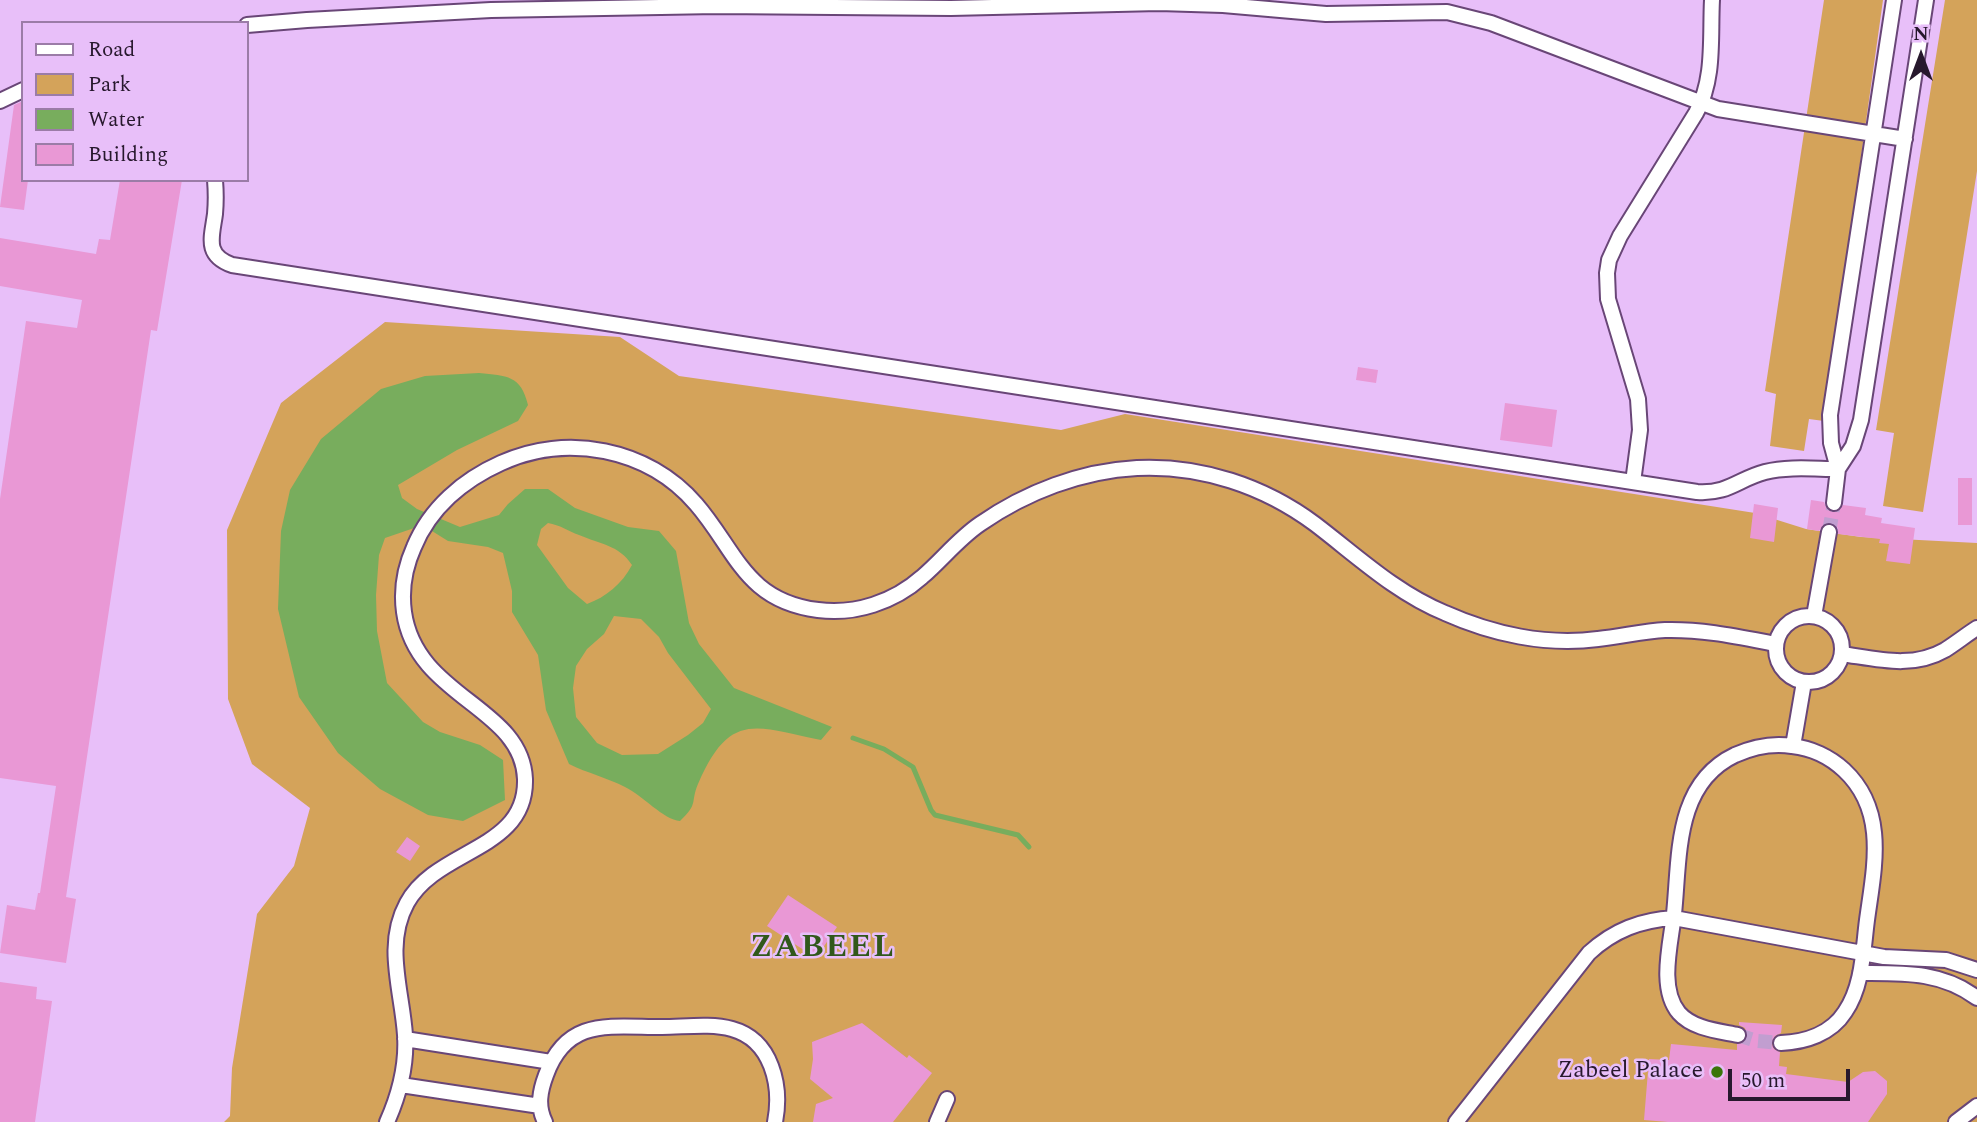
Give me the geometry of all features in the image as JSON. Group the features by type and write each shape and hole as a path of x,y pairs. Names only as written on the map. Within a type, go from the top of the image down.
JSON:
{"street":[{"path":"1633,482 1640,430 1638,399 1608,299 1607,273 1614,247 1701,103 1708,83 1712,0"},
{"path":"1834,503 1838,469 1831,443 1830,415 1894,0"},
{"path":"1838,469 1853,446 1861,420 1926,0"},
{"path":"248,25 492,5 754,3 951,8 1159,3 1223,5 1326,14 1447,12 1491,23 1701,103 1736,113 1905,139"},
{"path":"0,101 21,91"},
{"path":"215,182 211,241 217,257 232,265 1707,493 1728,489 1769,471 1838,469"},
{"path":"387,1122 401,1085 405,1039 394,956 398,922 414,892 438,869 493,839 504,830 520,806 525,778 517,750 500,726 440,679 418,653 405,621 402,603 407,569 422,530 448,498 485,470 507,459 556,447 581,447 624,456 645,465 681,489 696,504 734,560 762,588 789,602 818,610 858,609 893,597 924,576 965,534 1042,490 1109,471 1160,468 1210,474 1275,498 1312,522 1418,601 1453,617 1491,629 1534,639 1579,641 1644,632 1688,630 1776,644"},
{"path":"1814,616 1829,532"},
{"path":"1814,616 1836,629 1842,654 1837,666 1828,676 1817,681 1804,681 1792,677 1782,668 1777,657 1776,644 1789,622 1814,616"},
{"path":"1842,654 1889,661 1917,660 1944,650 1977,628"},
{"path":"1793,746 1804,681"},
{"path":"1738,1035 1703,1027 1680,1014 1669,983 1683,826 1696,791 1712,771 1732,757 1755,748 1793,746 1819,754 1842,768 1859,788 1871,813 1875,853 1860,973 1851,1001 1839,1020 1807,1040 1781,1043"},
{"path":"1456,1122 1589,953 1601,942 1643,922 1674,918 1863,953 1946,960 1977,970"},
{"path":"1860,973 1907,973 1938,978 1953,983 1977,998"},
{"path":"545,1122 540,1106 543,1083 556,1052 570,1038 590,1029 666,1027 732,1029 755,1041 771,1062 776,1094 775,1122"},
{"path":"405,1039 551,1062"},
{"path":"401,1085 540,1106"},
{"path":"937,1122 947,1099"},
{"path":"1956,1122 1977,1106"}],"green space":[{"path":"1824,0 1883,0 1824,421 1809,419 1804,451 1770,446 1776,394 1765,391"},
{"path":"1945,0 1977,0 1977,171 1923,512 1883,506 1894,433 1876,430"},
{"path":"385,322 620,337 679,376 1061,430 1125,414 1755,513 1806,529 1861,537 1977,543 1977,1122 224,1122 230,1116 232,1068 257,914 294,866 310,808 252,764 228,699 227,530 281,403"}],"water":[{"path":"479,373 505,377 517,382 528,405 518,421 457,450 398,485 402,498 417,509 460,527 499,515 525,489 548,489 575,508 628,527 659,531 676,551 689,623 699,644 734,688 832,727 821,740 762,729 747,729 734,734 710,760 686,815 680,821 674,820 625,787 569,764 546,710 538,655 512,612 512,591 503,553 488,547 448,541 432,531 417,527 385,538 379,555 377,631 387,683 423,722 440,732 480,745 503,760 505,800 463,821 428,815 380,789 338,753 299,697 278,609 281,531 290,490 321,439 381,389 425,376","holes":["548,523 615,549 632,565 613,589 587,604 568,588 537,545 541,529","614,616 641,619 659,637 711,709 703,723 658,754 622,755 597,743 576,717 573,688 576,666 587,649 604,634"]}],"building":[{"path":"21,102 21,182 28,182 24,210 0,207 14,105"},
{"path":"120,182 182,182 157,331 151,330 66,897 76,899 66,963 0,953 7,905 35,910 56,786 0,778 0,499 26,321 77,328 82,300 0,286 0,238 96,254 99,239 110,240"},
{"path":"1358,367 1378,370 1376,383 1356,380"},
{"path":"1505,403 1557,410 1552,447 1500,440"},
{"path":"1958,478 1972,478 1972,525 1958,525"},
{"path":"1811,500 1824,502 1832,512 1838,511 1843,505 1866,508 1865,515 1882,518 1881,523 1915,528 1910,564 1886,561 1889,544 1879,543 1880,539 1838,534 1838,528 1831,523 1825,523 1819,531 1807,529"},
{"path":"1754,504 1778,508 1774,542 1750,538"},
{"path":"407,837 420,846 410,861 396,852"},
{"path":"788,895 837,927 816,958 767,926"},
{"path":"0,982 37,987 36,999 52,1001 35,1122 0,1122"},
{"name":"Zabeel Palace","path":"1739,1022 1782,1025 1781,1033 1775,1036 1772,1044 1774,1049 1780,1052 1779,1066 1787,1067 1786,1074 1848,1082 1863,1072 1875,1071 1887,1081 1887,1094 1868,1122 1644,1120 1649,1059 1669,1060 1671,1044 1737,1050 1737,1044 1745,1042 1747,1036 1745,1028 1739,1025"},
{"path":"862,1023 907,1058 909,1055 932,1073 893,1122 813,1122 816,1104 833,1098 810,1079 812,1042"}],"waterway":[{"path":"853,738 884,749 913,767 935,815 1018,835 1029,847"}],"tunnel":[{"path":"1829,532 1834,503"},
{"path":"1738,1035 1757,1041 1781,1043"}],"place":[{"name":"Zabeel Palace","path":"1717,1072"}],"district":[{"name":"ZABEEL","path":"823,950"}]}
